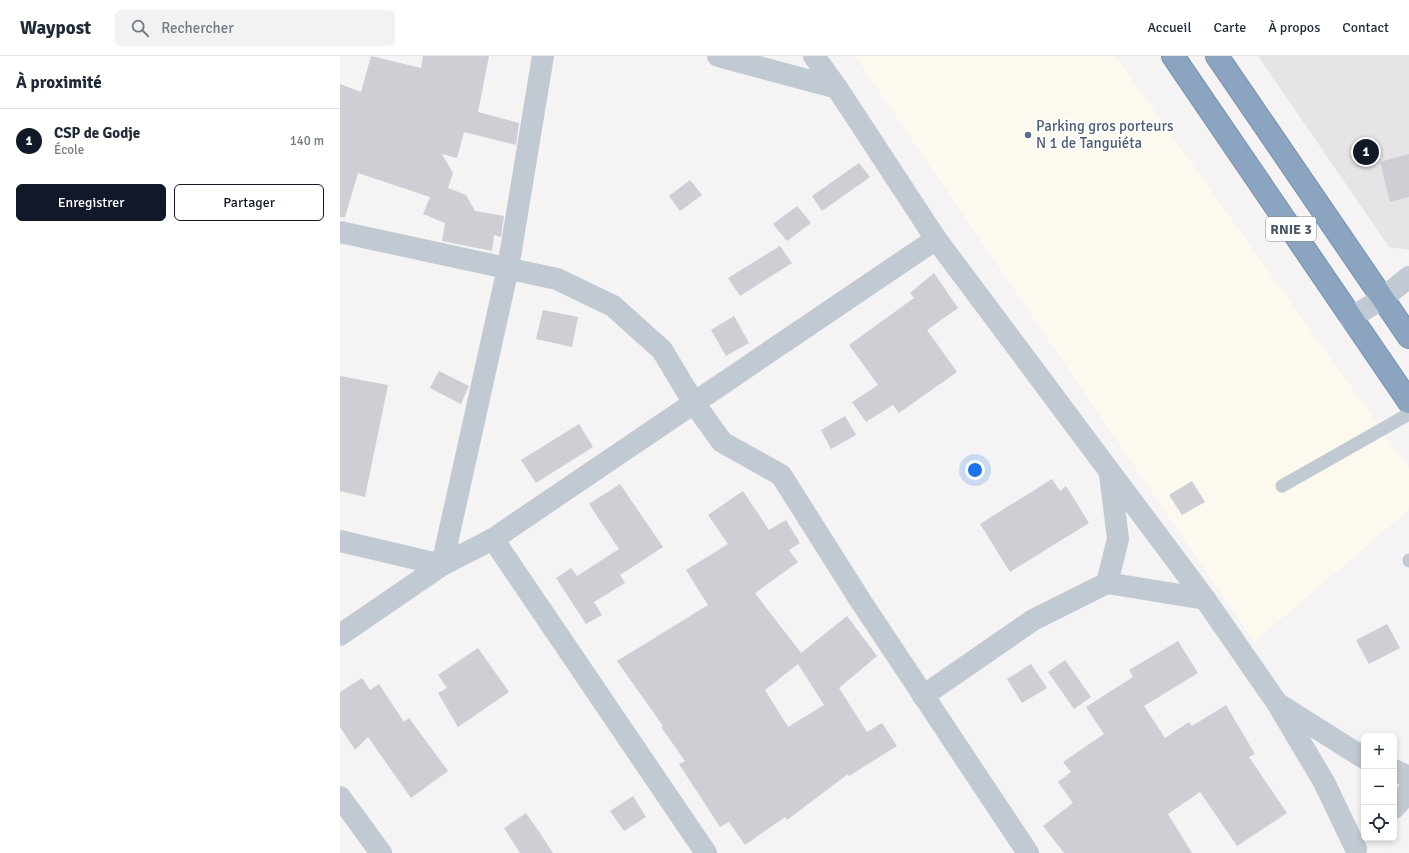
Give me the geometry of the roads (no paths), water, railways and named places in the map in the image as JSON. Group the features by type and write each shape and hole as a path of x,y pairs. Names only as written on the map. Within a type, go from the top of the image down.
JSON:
{"highway":[{"name":"RNIE 3","path":"1173,56 1409,402"},
{"name":"RNIE 3","path":"1216,56 1409,337"}],"street":[{"path":"442,565 508,268 544,56"},
{"path":"718,56 837,88"},
{"path":"814,56 837,88 936,239 1205,599 1276,703 1324,782 1359,847"},
{"path":"340,232 557,279 613,306 662,350 694,402 722,442 781,475 923,696 1028,853"},
{"path":"340,635 442,565 493,539 936,239"},
{"path":"1351,318 1383,298 1409,278"},
{"path":"1107,583 1118,539 1110,473"},
{"path":"493,539 706,853"},
{"path":"340,541 442,565"},
{"path":"923,696 1033,620 1107,583 1205,599"},
{"path":"1276,703 1361,756"},
{"path":"1397,771 1409,777"},
{"path":"1397,805 1409,791"},
{"path":"340,797 381,853"}],"lane":[{"path":"1282,486 1409,414"}],"place":[{"name":"Parking gros porteurs N 1 de Tanguiéta","path":"1028,135"},
{"name":"CSP de Godje","path":"1366,152"}]}
